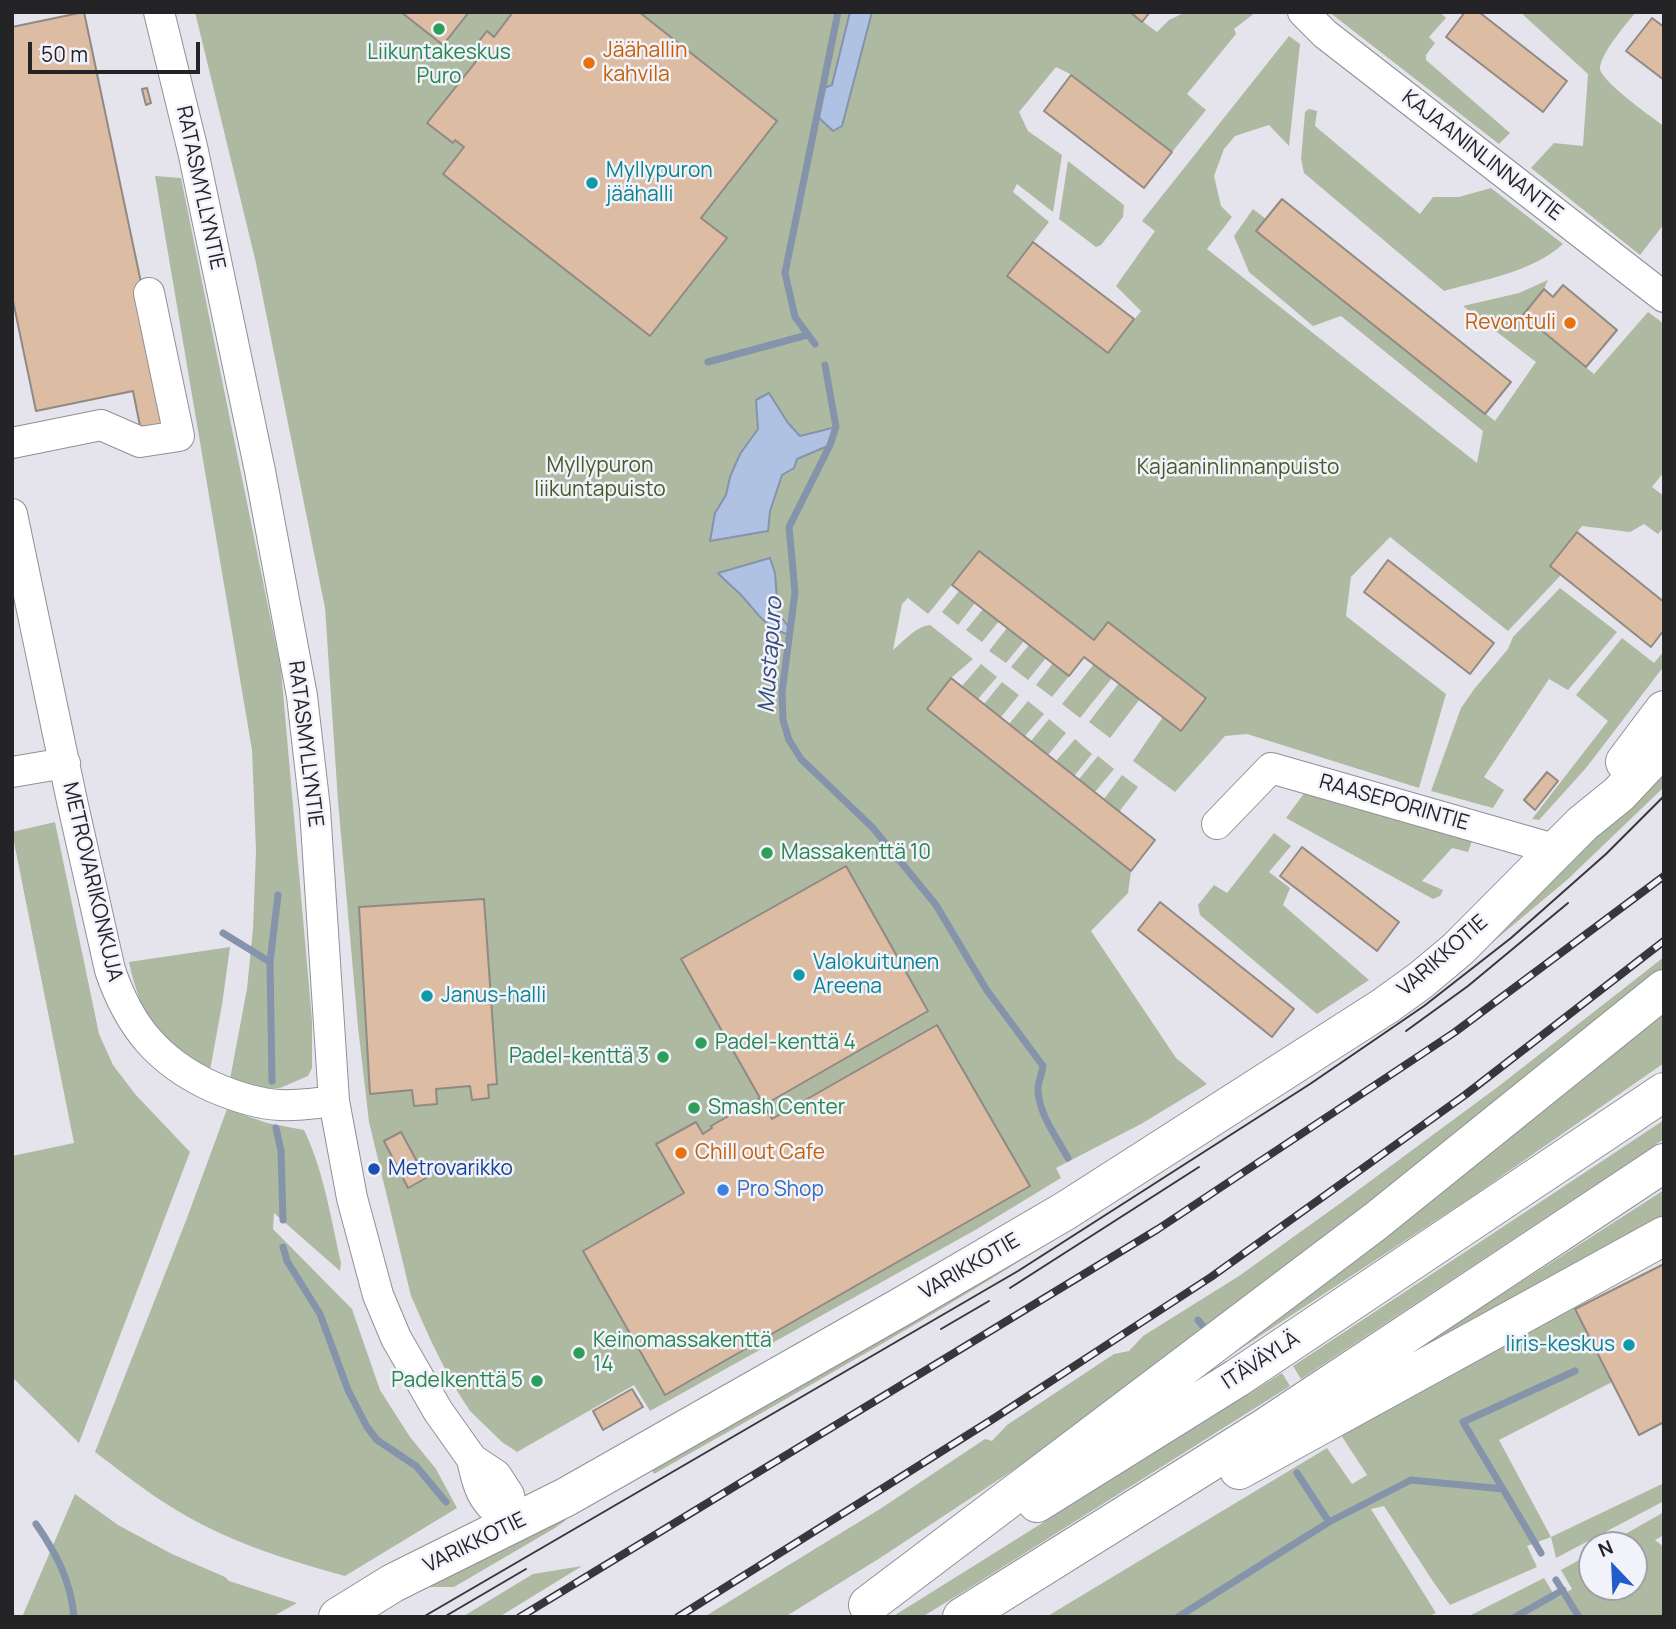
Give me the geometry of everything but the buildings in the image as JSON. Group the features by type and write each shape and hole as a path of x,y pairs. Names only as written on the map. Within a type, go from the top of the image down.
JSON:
{"main road":[{"path":"1569,837 1664,710"},
{"path":"1569,837 1619,793 1664,747"},
{"name":"VARIKKOTIE","path":"338,1617 393,1583 514,1525 1065,1211 1421,980 1458,949 1569,837"},
{"path":"859,1611 1376,1221 1664,989"},
{"name":"ITÄVÄYLÄ","path":"859,1611 1237,1378 1664,1092"},
{"path":"972,1611 1266,1427 1664,1163"},
{"path":"972,1611 1282,1448 1664,1236"}],"street":[{"name":"RATASMYLLYNTIE","path":"159,12 193,151 260,471 302,696 315,810 334,1101 352,1198 378,1295 396,1338 438,1411 472,1459 477,1485 489,1506 514,1525"},
{"name":"KAJAANINLINNANTIE","path":"1303,12 1325,34 1664,297"},
{"path":"12,443 101,425 140,442 179,436 149,293"},
{"name":"METROVARIKONKUJA","path":"12,514 20,599 65,763 110,970 118,992 145,1037 167,1061 194,1078 231,1095 281,1105 334,1101"},
{"path":"12,772 65,763"},
{"name":"RAASEPORINTIE","path":"1217,824 1271,768 1569,837"}],"green space":[{"path":"195,12 850,12 832,86 823,89 850,96 872,12 1130,12 1157,32 1169,20 1186,12 1256,12 1234,29 1236,34 1187,94 1206,110 1172,152 1072,75 1056,67 1019,112 1028,131 1062,155 1053,212 1017,184 1013,192 1049,222 1007,276 1108,353 1141,311 1116,286 1155,231 1142,221 1289,36 1300,44 1289,146 1269,125 1235,136 1224,149 1214,176 1221,206 1232,217 1207,249 1477,463 1483,431 1341,316 1313,326 1249,272 1234,236 1253,209 1266,219 1257,232 1495,421 1536,362 1463,306 1519,293 1548,280 1523,315 1594,374 1648,312 1664,324 1664,472 1652,487 1664,496 1664,527 1658,534 1644,524 1630,532 1582,526 1550,566 1561,575 1508,631 1390,537 1351,577 1346,616 1446,694 1419,788 1247,734 1225,736 1175,792 1133,761 1163,717 1181,731 1206,697 1108,622 1094,640 979,551 928,614 908,598 902,604 893,650 915,631 930,625 973,659 951,678 927,709 1131,871 1128,893 1091,931 1176,1058 1207,1084 1141,1124 1056,1168 1061,1178 977,1229 650,1411 634,1385 517,1452 502,1442 470,1411 431,1341 411,1296 369,1122 338,801 325,608 256,263"},
{"path":"1329,12 1443,12 1446,18 1429,37 1435,43 1426,55 1426,60 1510,133 1499,144"},
{"path":"1520,12 1636,12 1609,47 1600,68 1617,90 1664,126 1664,224 1640,255 1531,168 1554,143 1583,146 1588,74"},
{"path":"1309,109 1317,111 1315,126 1420,214 1433,197 1459,197 1491,188 1563,244 1551,254 1522,268 1444,291 1304,173 1301,159 1305,112"},
{"path":"1068,161 1124,205 1123,217 1101,245 1096,247 1059,219"},
{"path":"155,176 181,178 281,670 312,1020 312,1068 308,1076 280,1088 260,1088 230,1079 247,989 253,928 256,851 252,750"},
{"path":"1560,588 1617,632 1568,690 1549,679 1484,777 1504,790 1493,808 1431,791 1461,708 1508,649 1513,637"},
{"path":"959,591 975,603 958,625 942,612"},
{"path":"983,609 999,621 982,642 966,630"},
{"path":"1007,628 1024,641 1006,663 989,651"},
{"path":"1622,638 1654,663 1664,651 1664,666 1586,768 1539,820 1532,819 1608,721 1576,695"},
{"path":"1029,645 1046,658 1028,680 1011,667"},
{"path":"1053,663 1069,676 1052,697 1036,685"},
{"path":"981,664 997,677 978,699 962,686"},
{"path":"1094,664 1112,678 1080,718 1062,704"},
{"path":"1002,682 1019,695 1001,717 984,704"},
{"path":"1119,683 1140,699 1110,738 1089,722"},
{"path":"1028,701 1044,714 1025,736 1009,724"},
{"path":"1049,719 1066,733 1048,755 1031,741"},
{"path":"1075,739 1092,754 1074,776 1056,761"},
{"path":"1098,756 1114,769 1095,792 1079,779"},
{"path":"1664,756 1664,787 1567,880 1451,977"},
{"path":"1122,775 1138,787 1119,812 1104,799"},
{"path":"1305,792 1472,841 1468,852 1452,848 1422,881 1443,890 1440,896 1433,899 1286,818"},
{"path":"55,822 99,1034 113,1065 135,1094 190,1152 79,1443 12,1377 12,1156 74,1143 12,832"},
{"path":"1274,833 1291,846 1269,872 1290,888 1283,905 1369,980 1317,1014 1200,915 1198,905 1214,885 1227,893"},
{"path":"230,947 210,1070 178,1050 155,1027 139,998 129,962"},
{"path":"1664,957 1664,973 1430,1163 1045,1449 785,1617 704,1617 880,1509 985,1439 992,1441 1007,1425 1114,1354 1129,1351 1143,1336 1239,1276 1499,1086"},
{"path":"1664,1001 1664,1063 1473,1196 1199,1376"},
{"path":"227,1109 267,1123 304,1130 317,1162 326,1196 341,1263 340,1271 274,1213 273,1229 352,1309 380,1390 410,1437 436,1469 457,1508 345,1576 275,1555 208,1527 156,1497 95,1452"},
{"path":"1664,1120 1664,1139 1301,1379 1293,1366"},
{"path":"1664,1190 1664,1221 1432,1354 1428,1342"},
{"path":"1092,1215 930,1316 654,1474 649,1465"},
{"path":"1571,1303 1612,1382 1499,1440 1551,1537 1527,1546 1537,1567 1450,1605 1384,1506 1371,1509 1436,1613 1427,1617 1046,1617 1327,1448 1352,1484 1367,1475 1339,1432"},
{"path":"1282,1373 1290,1386 971,1587 922,1617 892,1617"},
{"path":"1664,1483 1664,1501 1607,1531 1578,1531 1578,1546 1556,1558 1551,1537"},
{"path":"75,1494 118,1525 172,1554 229,1581 297,1603 272,1617 22,1617"},
{"path":"1664,1512 1664,1535 1655,1540 1664,1547 1664,1617 1467,1617 1544,1578 1556,1598 1572,1589 1561,1570 1578,1561 1578,1601 1648,1601 1648,1531 1631,1531"},
{"path":"564,1515 566,1520 555,1528 454,1587 422,1587"},
{"path":"582,1566 499,1617 462,1617 533,1574"}],"water":[{"path":"850,12 872,12 842,126 833,131 817,116 822,89 832,85"},
{"path":"769,393 788,423 800,436 836,427 830,445 797,459 794,468 782,475 770,511 768,531 710,541 715,513 726,495 730,477 740,454 758,429 756,400"},
{"path":"770,558 775,573 778,613 790,629 789,635 766,623 718,573"}],"waterway":[{"name":"Mustapuro","path":"815,344 795,317 785,273 838,12"},
{"path":"708,362 807,335"},
{"name":"Mustapuro","path":"825,365 836,427 830,445 789,527 795,592 782,692 783,720 789,740 801,759 873,828 936,905 986,989 1043,1066 1038,1089 1041,1107 1068,1158"},
{"path":"272,1081 270,962 278,895"},
{"path":"223,933 270,962"},
{"path":"276,1128 281,1151 283,1220"},
{"path":"283,1247 287,1261 320,1314 348,1390 367,1427 377,1440 416,1466 446,1502"},
{"name":"Mustapuro","path":"1198,1320 1202,1325"},
{"path":"1541,1553 1463,1422 1575,1371"},
{"name":"Mustapuro","path":"1297,1473 1329,1522 1411,1480 1503,1489"},
{"path":"1178,1617 1329,1522"},
{"path":"36,1524 61,1568 70,1591 74,1617"},
{"name":"Mustapuro","path":"1556,1580 1579,1617"},
{"path":"1515,1617 1563,1590"}],"tram line":[{"path":"423,1617 1018,1271 1310,1084 1424,1006 1511,938 1606,854 1664,796"},
{"path":"1406,1031 1468,986 1568,903"},
{"path":"1010,1288 1199,1167"},
{"path":"941,1329 989,1301"},
{"path":"444,1617 526,1569"}],"railway":[{"path":"520,1617 1158,1229 1455,1032 1664,876"},
{"path":"678,1617 993,1419 1211,1277 1465,1095 1664,941"}],"place":[{"name":"Liikuntakeskus Puro","path":"439,29"},
{"name":"Jäähallin kahvila","path":"589,63"},
{"name":"Myllypuron jäähalli","path":"592,183"},
{"name":"Revontuli","path":"1570,323"},
{"name":"Massakenttä 10","path":"767,853"},
{"name":"Valokuitunen Areena","path":"799,975"},
{"name":"Janus-halli","path":"427,996"},
{"name":"Padel-kenttä 4","path":"701,1043"},
{"name":"Padel-kenttä 3","path":"663,1057"},
{"name":"Smash Center","path":"694,1108"},
{"name":"Chill out Cafe","path":"681,1153"},
{"name":"Metrovarikko","path":"374,1169"},
{"name":"Pro Shop","path":"723,1190"},
{"name":"Iiris-keskus","path":"1629,1345"},
{"name":"Keinomassakenttä 14","path":"579,1353"},
{"name":"Padelkenttä 5","path":"537,1381"}],"park label":[{"name":"Kajaaninlinnanpuisto","path":"1238,468"},
{"name":"Myllypuron liikuntapuisto","path":"600,478"}]}
